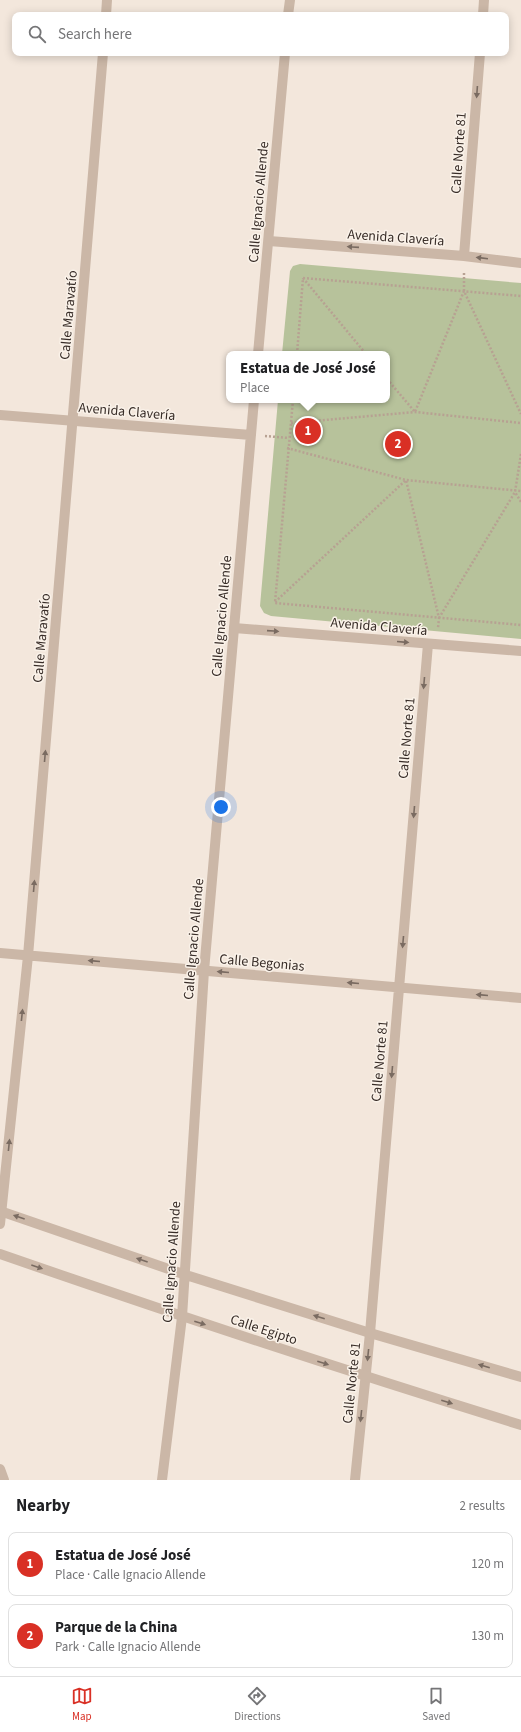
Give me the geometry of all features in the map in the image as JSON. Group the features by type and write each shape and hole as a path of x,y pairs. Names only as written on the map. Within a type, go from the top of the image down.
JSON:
{"street":[{"path":"106,12 107,0"},
{"path":"288,12 290,0"},
{"path":"483,12 484,0"},
{"name":"Calle Maravatío","path":"0,1224 28,956 103,56"},
{"name":"Calle Ignacio Allende","path":"258,351 285,56"},
{"name":"Calle Norte 81","path":"464,256 480,56"},
{"name":"Avenida Clavería","path":"269,241 464,256 521,263"},
{"name":"Calle Ignacio Allende","path":"162,1480 186,1275 204,971 254,403"},
{"name":"Avenida Clavería","path":"0,415 251,435"},
{"name":"Avenida Clavería","path":"234,628 521,651"},
{"name":"Calle Norte 81","path":"355,1480 370,1333 428,644"},
{"name":"Calle Begonias","path":"0,953 521,998"},
{"name":"Calle Egipto","path":"1,1211 186,1275 370,1333 521,1377"},
{"name":"Calle Egipto","path":"0,1254 182,1317 521,1426"},
{"path":"0,1469 4,1480"}],"path":[{"path":"303,278 521,296"},
{"path":"297,351 303,278"},
{"path":"303,278 364,351"},
{"path":"415,412 464,291"},
{"path":"464,291 521,414"},
{"path":"390,383 415,412"},
{"path":"275,603 293,403"},
{"path":"291,422 415,412 521,423"},
{"path":"251,435 289,438"},
{"path":"288,448 406,480 515,492 521,491"},
{"path":"439,618 515,492 521,454"},
{"path":"275,603 406,480"},
{"path":"406,480 439,618"},
{"path":"515,492 521,502"},
{"path":"275,603 521,625"}],"green space":[{"path":"300,264 521,283 521,639 271,616 264,613 260,606 278,403 390,403 390,351 282,351 290,271 293,266"}],"place":[{"name":"Estatua de José José","path":"308,431"},
{"name":"Parque de la China","path":"398,444"}]}
